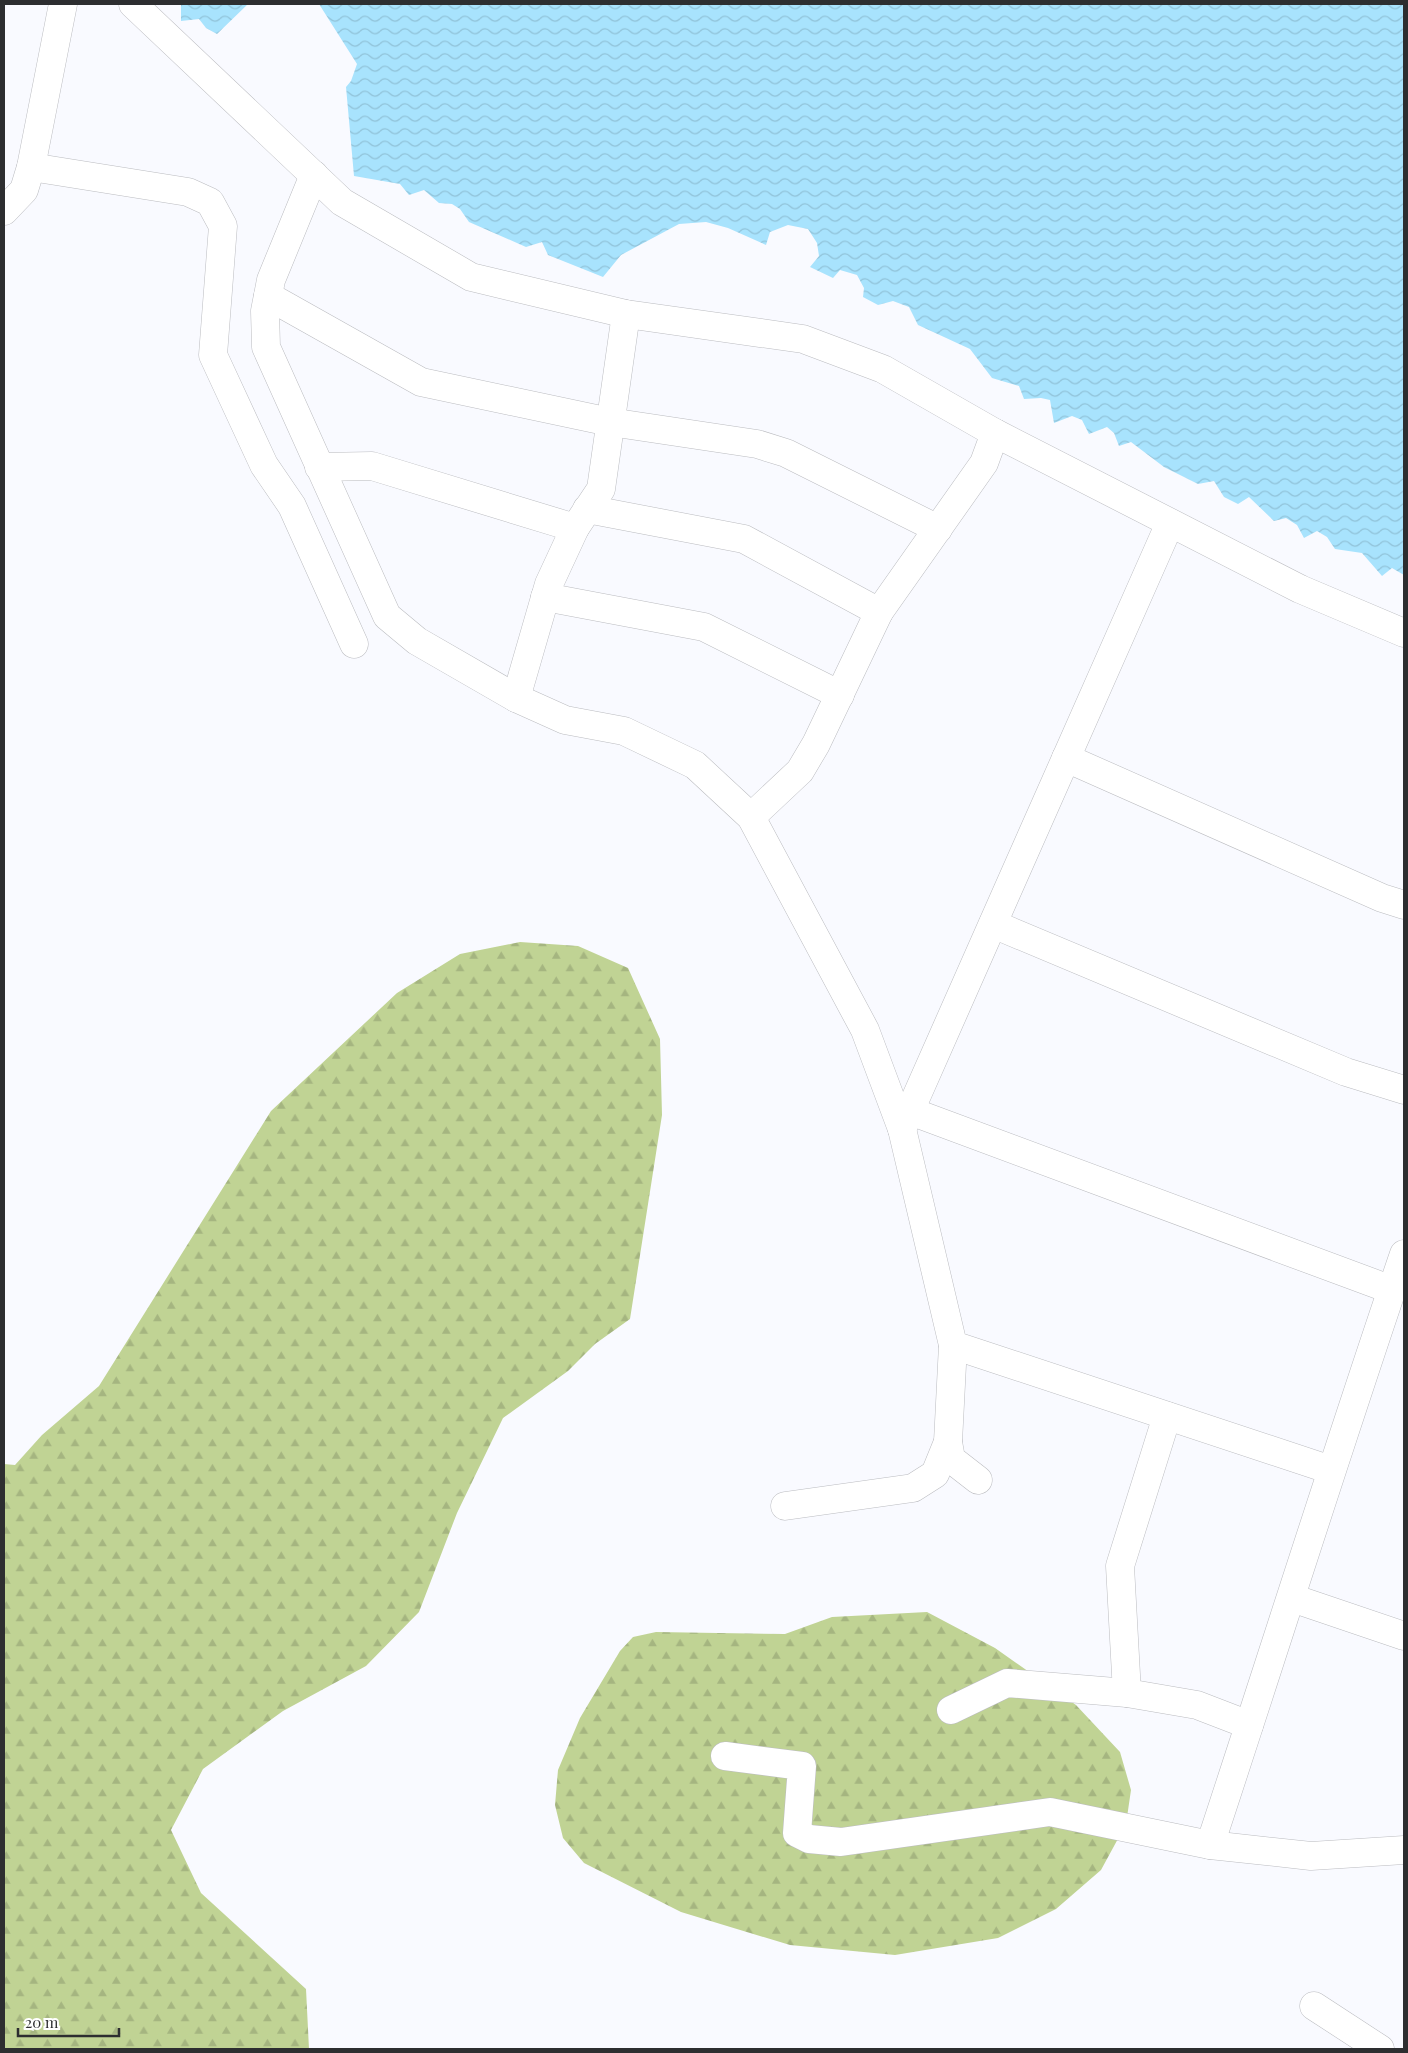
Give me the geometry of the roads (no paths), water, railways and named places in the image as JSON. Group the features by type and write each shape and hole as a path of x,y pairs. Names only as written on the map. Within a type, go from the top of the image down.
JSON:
{"street":[{"path":"4,210 24,190 31,167 63,4"},
{"path":"133,4 342,202 471,277 626,314 803,338 883,369 995,433 1300,589 1404,633"},
{"path":"31,167 188,192 210,202 223,226 213,355 264,465 292,506 354,644"},
{"path":"314,175 272,280 265,311 266,347 387,616 417,641 516,698 565,720 624,731 695,765 751,816 865,1030 906,1120 953,1345 948,1442 951,1459 978,1480"},
{"path":"268,296 421,382 610,422 757,444 786,453 938,529"},
{"path":"516,698 545,597 581,518 601,489 626,314"},
{"path":"751,816 800,771 816,744 879,612 984,463 995,433"},
{"path":"320,467 372,466 581,518 744,539 879,612"},
{"path":"906,1120 1170,523"},
{"path":"545,597 704,627 840,695"},
{"path":"1066,758 1382,898 1404,905"},
{"path":"993,924 1346,1072 1404,1090"},
{"path":"906,1120 1392,1290"},
{"path":"1210,1845 1292,1598 1331,1470 1404,1254"},
{"path":"953,1345 1331,1470"},
{"path":"1127,1693 1120,1566 1167,1416"},
{"path":"785,1506 913,1488 935,1474 948,1442"},
{"path":"1292,1598 1404,1636"},
{"path":"951,1710 1007,1683 1127,1693 1197,1705 1250,1725"},
{"path":"725,1756 802,1766 797,1833 809,1839 841,1842 1050,1812 1210,1845 1311,1856 1404,1850"},
{"path":"1314,2006 1380,2049"}],"water":[{"path":"181,4 248,4 217,34 206,28 199,19 181,21"},
{"path":"319,4 1404,4 1404,575 1392,568 1382,576 1362,553 1335,549 1327,537 1317,531 1304,538 1297,525 1286,518 1274,521 1249,497 1238,504 1224,497 1214,481 1198,484 1164,467 1131,442 1119,446 1114,433 1107,427 1089,434 1082,420 1072,416 1054,423 1050,400 1041,398 1024,399 1019,386 992,378 970,349 918,325 909,307 893,301 878,305 863,297 864,288 857,275 840,270 833,278 810,267 819,256 817,243 808,229 788,225 770,232 766,245 728,228 706,222 679,224 621,255 603,277 548,255 542,242 526,247 469,222 460,209 452,204 439,203 424,190 409,195 400,184 354,176 346,87 351,81 357,64"}]}
